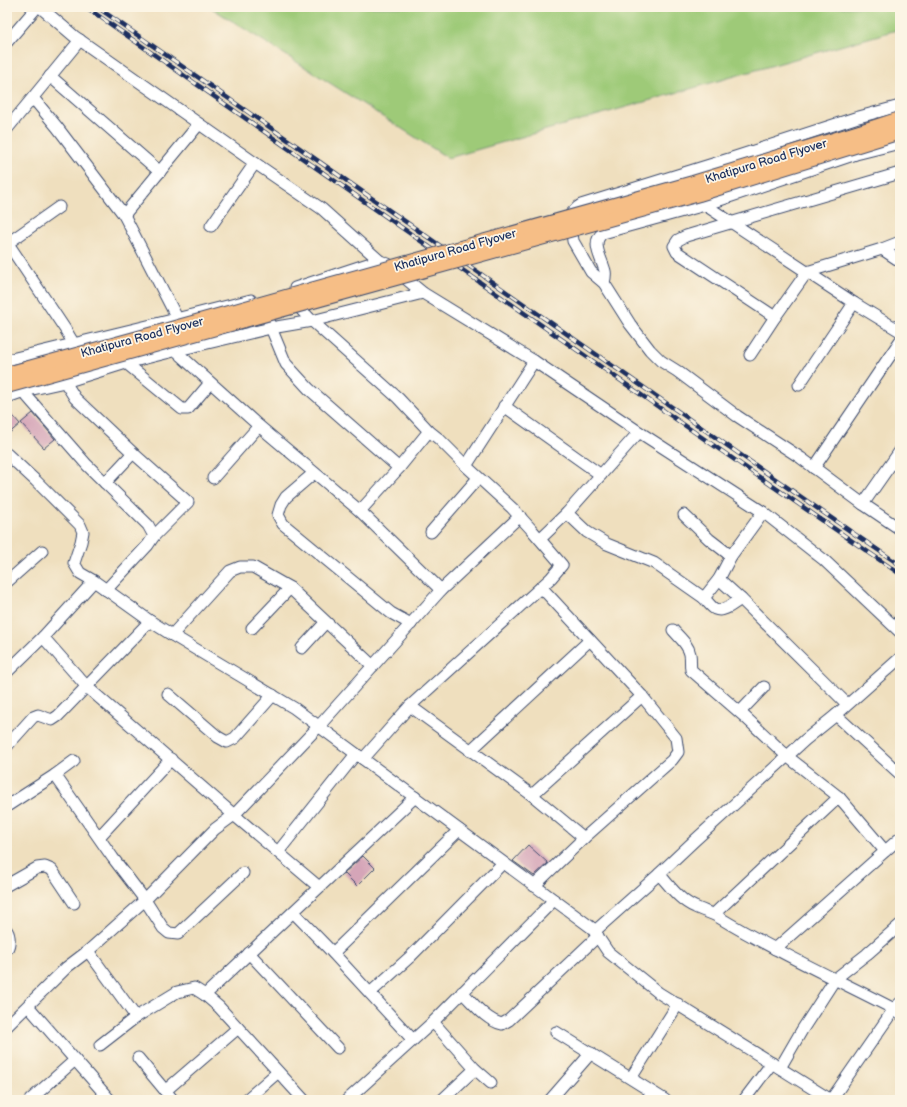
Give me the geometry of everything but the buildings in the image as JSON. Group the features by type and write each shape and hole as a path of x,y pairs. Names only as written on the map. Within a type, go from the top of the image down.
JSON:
{"main road":[{"name":"Khatipura Road Flyover","path":"7,374 685,185 900,119"},
{"name":"Khatipura Road Flyover","path":"7,386 699,194 900,132"}],"street":[{"path":"7,41 39,7 74,36 322,209 380,261 388,264 423,293 534,361 639,432 763,512 824,560 900,632"},
{"path":"7,129 80,40"},
{"path":"50,76 160,172"},
{"path":"33,98 124,215 177,318"},
{"path":"900,106 855,118 722,162 581,205 570,215 573,241 591,272 604,283 630,324 650,350 661,361 677,371 737,416 801,458 863,504 900,529"},
{"path":"124,215 199,124"},
{"path":"604,283 606,273 596,245 597,239 603,233 705,205 856,154 900,143"},
{"path":"211,226 255,163"},
{"path":"775,317 677,252 674,246 678,240 686,236 900,173"},
{"path":"705,205 854,303 900,331"},
{"path":"59,207 7,243 74,344"},
{"path":"750,355 807,272 900,242"},
{"path":"882,249 900,261"},
{"path":"7,360 260,298 380,261"},
{"path":"278,852 359,756 410,706 551,578 562,565 520,516 429,431 398,398 312,321 284,291"},
{"path":"7,397 65,382 126,363 178,350 271,328 312,321 423,293"},
{"path":"260,298 286,364 309,389 399,468"},
{"path":"799,385 854,303"},
{"path":"814,468 900,341"},
{"path":"178,350 181,356 210,383 360,511 441,590"},
{"path":"466,466 534,361"},
{"path":"126,363 182,409 188,409 210,383"},
{"path":"65,382 75,398 188,502 154,536 148,545 106,590"},
{"path":"24,392 87,465 148,524 154,536"},
{"path":"504,406 601,475"},
{"path":"213,478 259,426"},
{"path":"360,511 399,468 429,431"},
{"path":"540,539 567,513 639,432"},
{"path":"863,504 900,451"},
{"path":"105,483 133,453"},
{"path":"7,454 80,526 83,532 74,563 80,573 172,635 294,708 554,900 597,934 608,952 619,962 659,993 828,1099 898,1009 775,949 714,914 694,907 677,894 659,874"},
{"path":"314,473 286,497 281,505 278,516 283,524 391,613 411,624"},
{"path":"432,532 478,478"},
{"path":"704,598 719,579 731,556 763,512"},
{"path":"567,513 587,532 607,544 654,563 704,598 715,609 721,610 728,608 741,599"},
{"path":"684,515 709,539 731,556"},
{"path":"7,1026 67,967 88,951 144,900 215,829 234,815 319,726 441,590 520,516"},
{"path":"7,582 42,551"},
{"path":"172,635 230,571 240,567 253,567 290,588 373,666"},
{"path":"719,579 847,704"},
{"path":"7,672 43,637 94,582"},
{"path":"534,886 584,838 672,760 678,752 676,738 642,696 541,587"},
{"path":"252,628 290,588"},
{"path":"7,746 33,717 38,715 52,720 58,716 150,621"},
{"path":"302,648 326,622"},
{"path":"673,630 687,645 690,655 691,670 740,712 788,757 840,797 885,851"},
{"path":"43,637 87,687 319,887"},
{"path":"470,751 590,640"},
{"path":"462,992 494,1022 502,1024 509,1020 694,841 847,704 899,660"},
{"path":"740,712 764,687"},
{"path":"168,694 218,737 227,742 235,738 273,695"},
{"path":"532,796 642,696"},
{"path":"410,706 532,796 584,838"},
{"path":"836,715 900,774"},
{"path":"99,837 171,759"},
{"path":"7,806 55,775 74,760"},
{"path":"55,775 163,928 169,933 178,934 242,873"},
{"path":"205,994 415,797"},
{"path":"714,914 840,797"},
{"path":"333,953 459,830"},
{"path":"775,949 900,838"},
{"path":"370,993 411,956 503,863"},
{"path":"7,885 36,868 45,867 52,870 74,903"},
{"path":"347,1100 433,1022 554,900"},
{"path":"293,912 413,1040"},
{"path":"744,1100 776,1066 835,979 867,954 900,925"},
{"path":"7,931 9,945 7,949"},
{"path":"88,951 136,1017"},
{"path":"249,953 338,1048"},
{"path":"100,1045 136,1017 177,992 194,988 205,994 219,1006 304,1100"},
{"path":"631,1078 678,1004"},
{"path":"28,1006 110,1100"},
{"path":"433,1022 475,1069 491,1083"},
{"path":"165,1091 238,1028"},
{"path":"556,1032 631,1078 650,1096 665,1100"},
{"path":"550,1100 591,1053"},
{"path":"138,1058 173,1100"},
{"path":"30,1100 75,1060"},
{"path":"442,1100 475,1069"},
{"path":"246,1100 278,1072"}],"green space":[{"path":"210,7 900,7 900,29 448,158"}],"railway":[{"path":"86,7 900,574"},
{"path":"97,7 900,565"}]}
